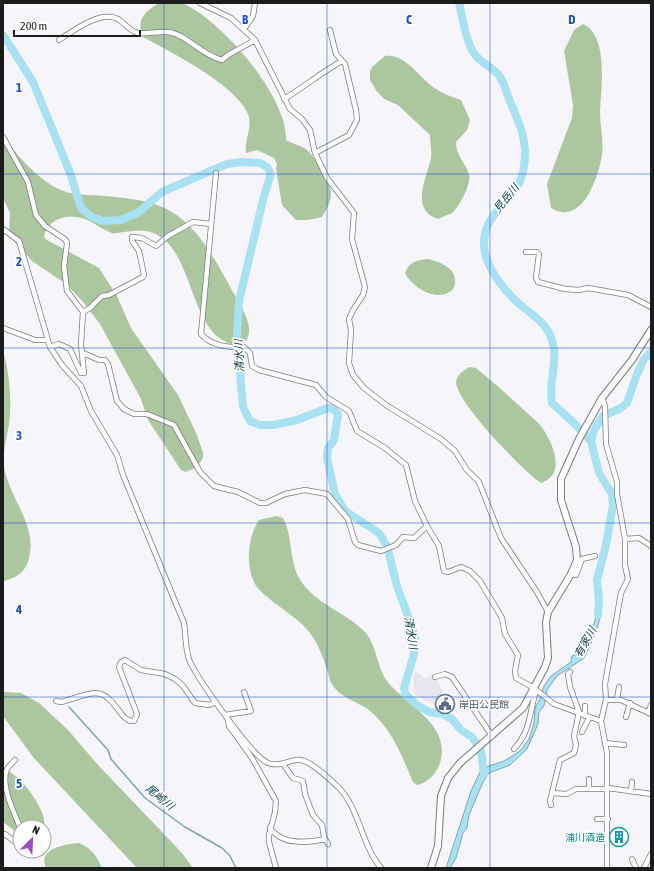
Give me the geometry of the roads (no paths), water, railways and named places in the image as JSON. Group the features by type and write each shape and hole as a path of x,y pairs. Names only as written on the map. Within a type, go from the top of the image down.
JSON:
{"street":[{"path":"200,3 225,15 244,29 255,40 266,59 290,109 302,119 310,130 316,153 327,178 354,213 352,239 365,287 363,295 349,319 351,330 349,363 353,375 364,388 386,405 441,439 455,451 467,470 479,482 501,538 537,592 548,612"},
{"path":"244,29 253,16 255,3"},
{"path":"59,40 94,19 112,18 118,19 133,31 169,31 182,37 214,58 222,60 255,40"},
{"path":"316,153 345,138 352,132 356,124 356,110 344,64 336,54 330,30"},
{"path":"284,99 300,90 323,72 342,61"},
{"path":"3,137 28,182 36,215 45,226 66,240 67,248 64,266 67,291 83,312 81,344 85,372 83,374 81,373 70,349 59,344 50,347"},
{"path":"216,172 201,334 216,344 235,348 242,347 250,353 252,366 255,368 316,385 326,397 349,411 357,431 399,458 406,465 409,471 415,501 439,546 444,570 448,572 461,567 470,571 480,581 502,618 505,634 518,655 515,676 548,700 587,717 601,721"},
{"path":"83,312 90,308 102,296 109,295 143,277 144,275 139,251 132,241 132,237 142,238 156,246 168,236 193,222 211,224"},
{"path":"3,229 19,241 50,347 62,365 81,386 91,411 117,455 123,475 184,623 186,648 190,662 228,720 264,761 273,765 283,764 295,760 304,760 339,788 346,798 371,854 381,868"},
{"path":"526,252 539,254 536,278 538,282 565,289 576,290 588,288 628,295 651,307"},
{"path":"3,328 35,340 48,340"},
{"path":"514,749 522,739 529,724 532,704 548,658 546,622 548,612 571,574 577,560 576,547 562,506 560,490 565,466 578,439 602,398 632,360 651,330"},
{"path":"83,353 100,360 105,360 108,364 117,401 124,409 134,414 147,414 174,425 200,472 214,486 238,492 260,503 266,503 285,494 305,490 327,494 348,519 355,542 363,547 381,552 396,545 403,538 418,537 427,526"},
{"path":"602,398 605,411 606,444 609,460 616,475 625,539 625,565 628,579 622,593 605,684 606,700 601,721 605,743 608,789 606,844 607,868"},
{"path":"625,539 639,538 651,546"},
{"path":"571,574 576,575 582,559 595,556"},
{"path":"56,702 94,693 101,694 112,701 126,720 134,722 138,714 119,667 121,662 125,660 141,670 165,674 175,679 183,686 195,703 210,705 216,702"},
{"path":"551,805 550,801 553,780 560,760 574,753 576,749 574,736 578,713 570,686 568,674 570,672"},
{"path":"435,677 444,674 452,678 492,736"},
{"path":"617,699 619,687"},
{"path":"431,868 438,846 439,806 444,787 453,771 471,753 516,716 536,691"},
{"path":"225,715 251,711 244,692"},
{"path":"606,700 617,699 649,713 651,705"},
{"path":"626,717 631,704 635,700"},
{"path":"582,732 587,717 585,706"},
{"path":"603,712 609,715"},
{"path":"228,720 229,726 252,758 267,787 274,796 276,807 268,842 276,868"},
{"path":"604,737 606,734 605,729"},
{"path":"605,743 624,745"},
{"path":"15,760 7,769 4,781 5,788 17,819"},
{"path":"270,828 276,835 286,841 327,841 322,824 313,815 305,794 303,781 293,778 283,764"},
{"path":"589,779 589,789"},
{"path":"631,791 632,782"},
{"path":"552,793 567,794 573,789 608,789 651,793"},
{"path":"597,819 608,819"},
{"path":"3,835 5,834 12,840"},
{"path":"644,868 651,854"},
{"path":"632,859 636,868"}],"water":[{"path":"599,600 600,618 595,635 584,658 557,676 547,690 544,706 539,712 538,724 527,749 510,765 489,773 483,782 469,815 467,828 463,833 456,858 450,868 446,868 471,791 480,772 486,767 504,761 520,751 529,739 534,723 535,708 540,699 544,686 551,676 571,662 572,656 579,652 584,646 592,632"}],"waterway":[{"name":"見岳川","path":"459,3 470,47 478,59 498,74 502,80 523,136 525,150 521,180 488,224 485,232 484,242 487,260 494,274 508,293 538,319 546,328 554,348 554,364 551,387 552,403 591,441"},
{"name":"清水川","path":"3,35 33,82 71,175 82,209 92,217 103,221 121,220 139,212 162,192 227,164 242,162 260,163 267,167 270,172 270,177 264,196 239,301 237,336 243,407 250,421 260,425 273,425 297,420 328,408 333,409 338,414 334,440 328,448 327,458 335,494 345,511 379,533 387,546 397,586 415,639 414,654 404,688 405,694 417,705 429,712 443,714 452,719 461,730 472,737 481,751 484,774"},
{"name":"有家川","path":"598,615 599,602 597,580 606,545 613,505 612,494 599,473 591,441 594,430 603,416 621,408 627,403 644,359 651,352"},
{"name":"尾崎川","path":"69,707 108,750 111,759 145,798 185,827 222,848 230,856 236,868"}],"place":[{"name":"岸田公民館","path":"445,704"},
{"name":"浦川酒造","path":"619,837"}]}
